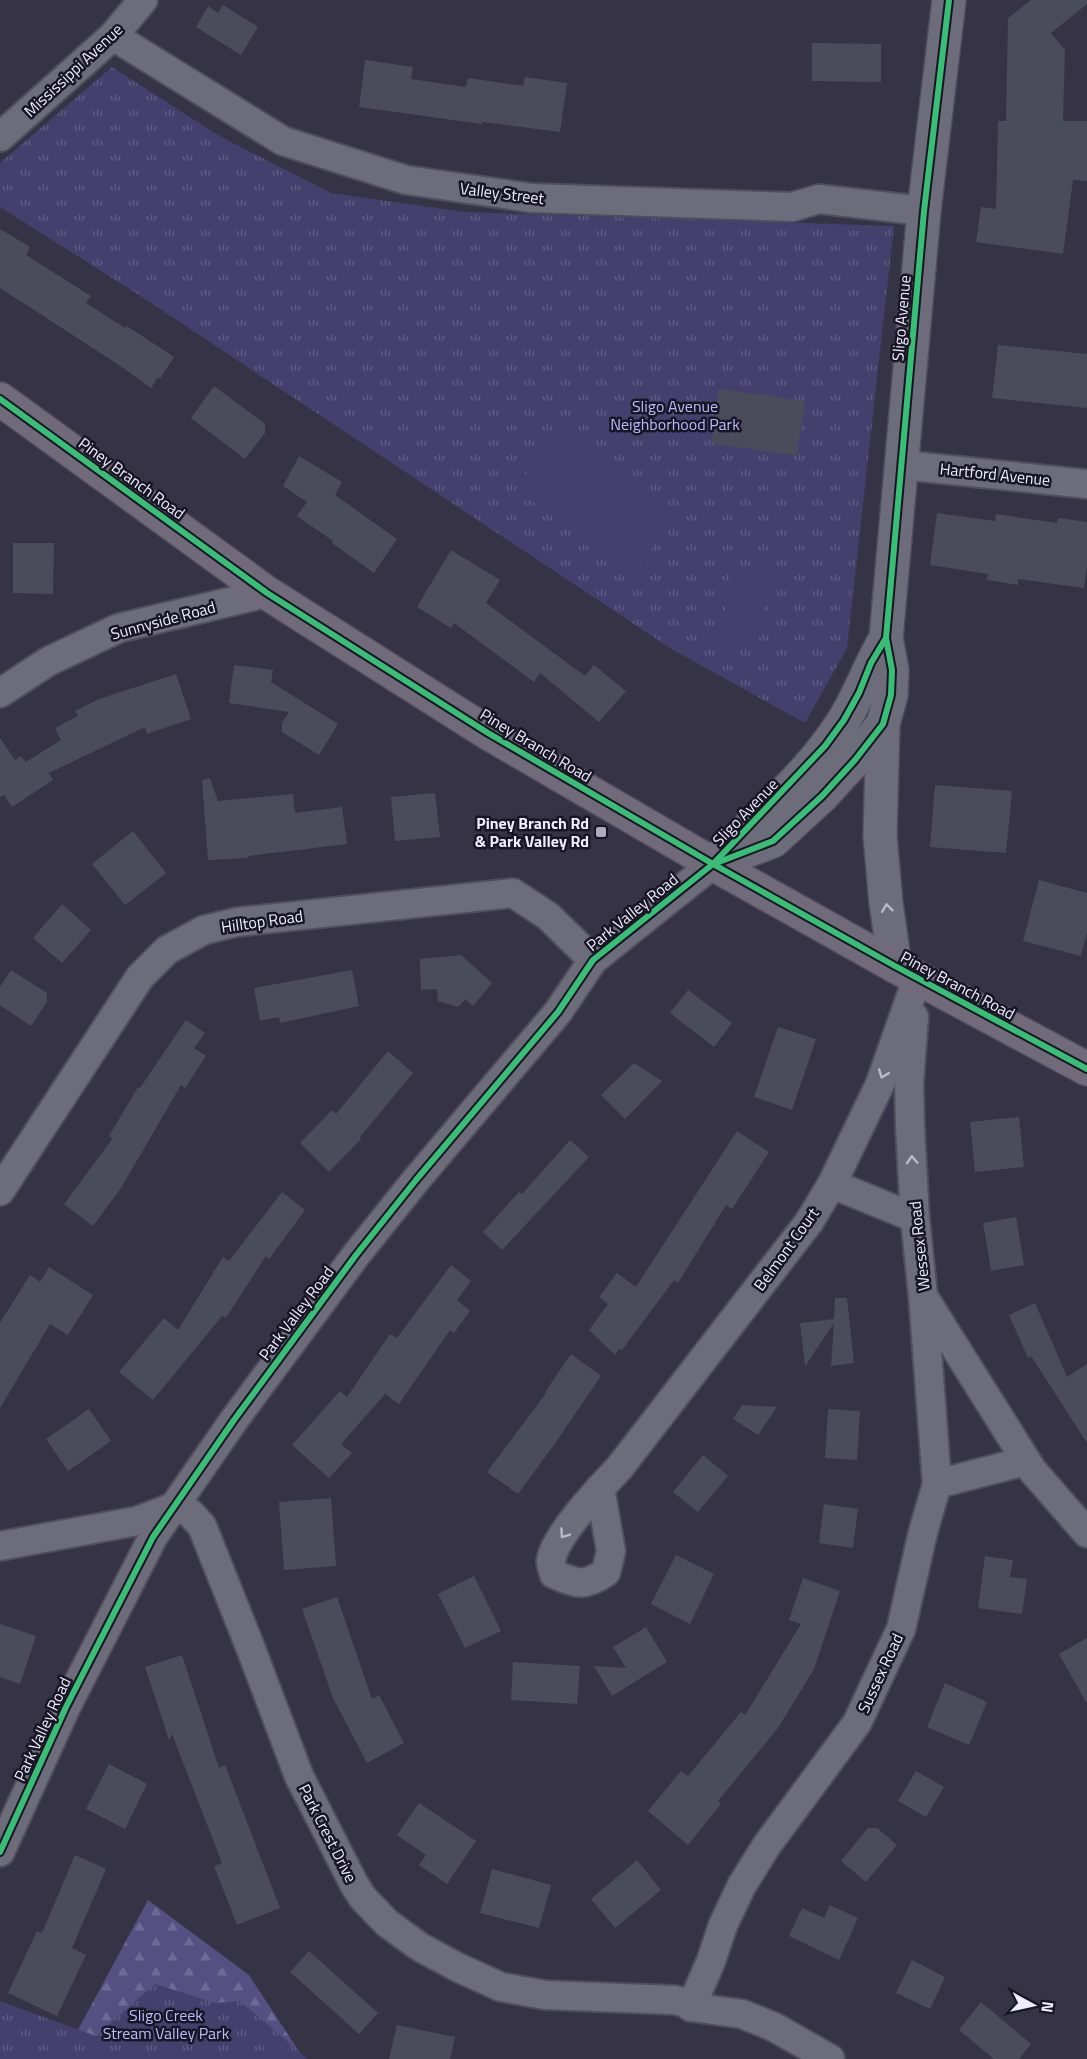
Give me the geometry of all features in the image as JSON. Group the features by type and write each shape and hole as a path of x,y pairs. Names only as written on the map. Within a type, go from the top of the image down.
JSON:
{"main road":[{"name":"Piney Branch Road","path":"0,399 267,594 488,733 906,973 1087,1069"}],"street":[{"name":"Mississippi Avenue","path":"0,137 113,36 142,0"},
{"name":"Sligo Avenue","path":"713,864 773,841 822,796 855,760 883,724 891,694 892,670 886,638 924,212 949,0"},
{"name":"Valley Street","path":"113,36 283,141 406,180 531,198 792,207 819,199 924,212"},
{"name":"Hartford Avenue","path":"902,465 1087,484"},
{"name":"Sunnyside Road","path":"0,693 49,661 119,628 267,594"},
{"name":"Sligo Avenue","path":"713,864 825,746 844,720 859,693 871,663 886,638"},
{"path":"883,724 880,836 886,903 906,973"},
{"name":"Park Valley Road","path":"0,1852 71,1696 153,1537 234,1420 356,1255 416,1180 558,1012 593,960 713,864"},
{"name":"Hilltop Road","path":"0,1191 140,978 167,950 204,930 237,922 513,893 548,916 593,960"},
{"name":"Belmont Court","path":"600,1488 620,1467 809,1222 832,1184 880,1084 906,973"},
{"name":"Wessex Road","path":"906,973 915,1218 923,1296 1026,1461 1087,1533"},
{"path":"832,1184 915,1218"},
{"name":"Sussex Road","path":"691,2007 742,1885 804,1793 857,1723 901,1629 923,1532 937,1484 923,1296"},
{"path":"937,1484 1026,1461"},
{"path":"0,1546 137,1521 176,1506"},
{"name":"Park Crest Drive","path":"176,1506 190,1513 202,1526 299,1776 349,1876 363,1898 387,1923 420,1947 501,1988 545,1995 674,2000 684,2002 691,2007 742,2014 774,2027 830,2059"}],"green space":[{"name":"Sligo Avenue Neighborhood Park","path":"112,67 221,137 331,193 465,212 894,226 847,648 805,723 670,648 139,295 0,207 0,163"},
{"path":"555,431 676,512 637,571 515,490"},
{"path":"732,567 769,573 758,646 721,640"},
{"path":"148,1900 249,1975 304,2059 0,2059 0,2024 67,2050"},
{"name":"Sligo Creek Stream Valley Park","path":"155,1984 215,2003 240,2001 308,2059 0,2059 0,2001 96,2036"}],"building":[{"path":"1031,0 1087,0 1087,4 1051,33 1065,50 1063,121 1087,121 1087,181 1073,180 1063,254 976,242 981,207 996,209 998,121 1006,121 1008,18"},
{"path":"223,5 258,27 241,55 196,27 208,6 218,13"},
{"path":"812,43 881,44 881,82 812,81"},
{"path":"365,60 413,67 411,79 466,87 468,78 523,86 525,77 567,83 560,132 359,107"},
{"path":"0,229 30,247 26,255 91,296 86,303 125,328 127,326 174,357 160,379 158,377 151,388 0,288"},
{"path":"998,345 1087,354 1087,408 992,398"},
{"path":"214,386 265,424 265,433 245,459 191,418"},
{"path":"719,389 805,401 797,456 711,443"},
{"path":"299,456 342,482 335,495 397,539 374,573 297,516 307,502 283,486"},
{"path":"937,513 995,521 996,514 1057,523 1058,518 1087,522 1087,565 1084,588 1018,579 1018,585 987,580 988,574 930,565"},
{"path":"13,543 54,543 53,594 13,593"},
{"path":"451,550 500,580 486,603 585,676 594,665 626,691 599,722 540,673 534,682 454,623 451,628 417,607"},
{"path":"234,665 273,670 271,682 338,724 319,755 282,732 282,723 289,712 229,703"},
{"path":"176,674 191,719 147,734 145,727 49,773 53,780 12,807 4,795 0,797 0,738 15,760 21,756 26,762 61,740 55,728 78,716 75,711 99,699"},
{"path":"210,778 218,801 293,794 295,813 342,807 347,844 248,856 248,858 208,860 202,780"},
{"path":"935,785 1012,791 1006,853 930,847"},
{"path":"435,793 440,837 395,841 391,797"},
{"path":"133,831 166,873 125,905 92,864"},
{"path":"1039,880 1087,893 1087,932 1081,956 1023,941"},
{"path":"62,904 91,930 62,963 33,938"},
{"path":"461,955 492,983 473,1006 466,999 458,1007 438,1001 437,989 421,990 420,959"},
{"path":"11,970 47,993 47,1002 31,1026 0,1005 0,987"},
{"path":"352,970 359,1006 280,1023 279,1017 260,1021 254,988"},
{"path":"688,990 732,1023 714,1047 670,1013"},
{"path":"186,1020 205,1033 194,1048 206,1056 185,1088 181,1085 121,1188 93,1226 64,1204 113,1138 109,1136 138,1087 140,1088"},
{"path":"778,1027 816,1039 792,1110 754,1097"},
{"path":"388,1051 413,1073 360,1137 361,1139 329,1172 300,1143 332,1110 336,1114"},
{"path":"634,1063 662,1081 625,1119 601,1095"},
{"path":"1019,1117 1024,1167 975,1172 970,1122"},
{"path":"737,1131 769,1152 732,1209 726,1205 678,1283 674,1280 622,1350 619,1349 615,1355 589,1330 608,1304 599,1297 617,1273 636,1287"},
{"path":"570,1140 589,1157 502,1250 483,1232 519,1192 522,1194"},
{"path":"282,1192 305,1210 269,1259 266,1256 226,1318 222,1316 153,1400 119,1372 164,1318 178,1330 223,1257 229,1261"},
{"path":"1016,1217 1024,1265 991,1271 983,1223"},
{"path":"451,1265 471,1281 457,1300 470,1311 454,1333 450,1330 399,1404 385,1394 341,1444 352,1453 329,1478 292,1445 340,1391 347,1397 390,1334 397,1338"},
{"path":"49,1267 93,1295 68,1335 50,1324 0,1408 0,1323 30,1275 40,1282"},
{"path":"835,1298 847,1298 854,1363 831,1366 834,1323 805,1366 800,1323 834,1319"},
{"path":"1035,1303 1067,1377 1087,1364 1087,1443 1031,1356 1028,1358 1009,1315"},
{"path":"571,1354 601,1376 518,1494 487,1472 546,1393"},
{"path":"742,1405 777,1407 758,1435 733,1419"},
{"path":"89,1409 111,1441 68,1471 46,1439"},
{"path":"828,1409 860,1411 857,1460 825,1458"},
{"path":"703,1455 728,1476 698,1512 673,1492"},
{"path":"331,1498 336,1566 284,1570 279,1502"},
{"path":"824,1504 858,1509 853,1548 819,1543"},
{"path":"676,1555 714,1574 690,1624 651,1604"},
{"path":"985,1556 1013,1560 1010,1577 1027,1579 1022,1614 978,1608"},
{"path":"474,1576 501,1631 465,1648 438,1594"},
{"path":"803,1578 840,1591 814,1669 778,1728 718,1801 721,1804 688,1845 648,1811 681,1771 688,1776 741,1712 745,1715 801,1624 789,1620"},
{"path":"337,1597 372,1699 379,1695 404,1743 367,1763 333,1698 302,1609"},
{"path":"0,1624 36,1636 20,1684 0,1677"},
{"path":"646,1627 667,1662 612,1696 594,1666 626,1668 613,1647"},
{"path":"1087,1638 1087,1704 1059,1654"},
{"path":"182,1655 219,1768 225,1765 280,1908 237,1925 214,1866 222,1863 172,1734 169,1740 145,1667"},
{"path":"513,1662 580,1666 577,1704 511,1700"},
{"path":"945,1683 987,1702 969,1745 927,1727"},
{"path":"109,1764 147,1784 125,1829 86,1809"},
{"path":"916,1771 944,1787 926,1817 898,1801"},
{"path":"419,1803 476,1841 447,1884 419,1865 426,1855 397,1835"},
{"path":"868,1828 877,1828 897,1845 866,1882 841,1861"},
{"path":"75,1855 106,1869 72,1948 86,1955 57,2016 8,1993 37,1931 42,1933"},
{"path":"637,1860 661,1890 615,1928 591,1899"},
{"path":"492,1869 551,1885 539,1928 480,1913"},
{"path":"830,1905 858,1918 839,1960 789,1936 802,1908 824,1918"},
{"path":"309,1951 378,2013 359,2034 290,1972"},
{"path":"912,1960 945,1977 930,2009 896,1993"},
{"path":"981,2002 1031,2044 1019,2059 994,2059 959,2030"},
{"path":"397,2025 455,2037 450,2059 389,2059"}],"cycle path":[{"path":"719,862 773,841 822,796 855,760 883,724 891,695 892,670 886,638 924,211 949,0"},
{"path":"0,399 267,593 488,733 713,864 895,966 1087,1069"},
{"path":"0,1852 66,1707 153,1537 234,1420 356,1255 416,1180 558,1012 593,960 713,864 825,746 844,720 859,693 871,663 886,638"}],"place":[{"name":"Piney Branch Rd & Park Valley Rd","path":"601,832"}]}
